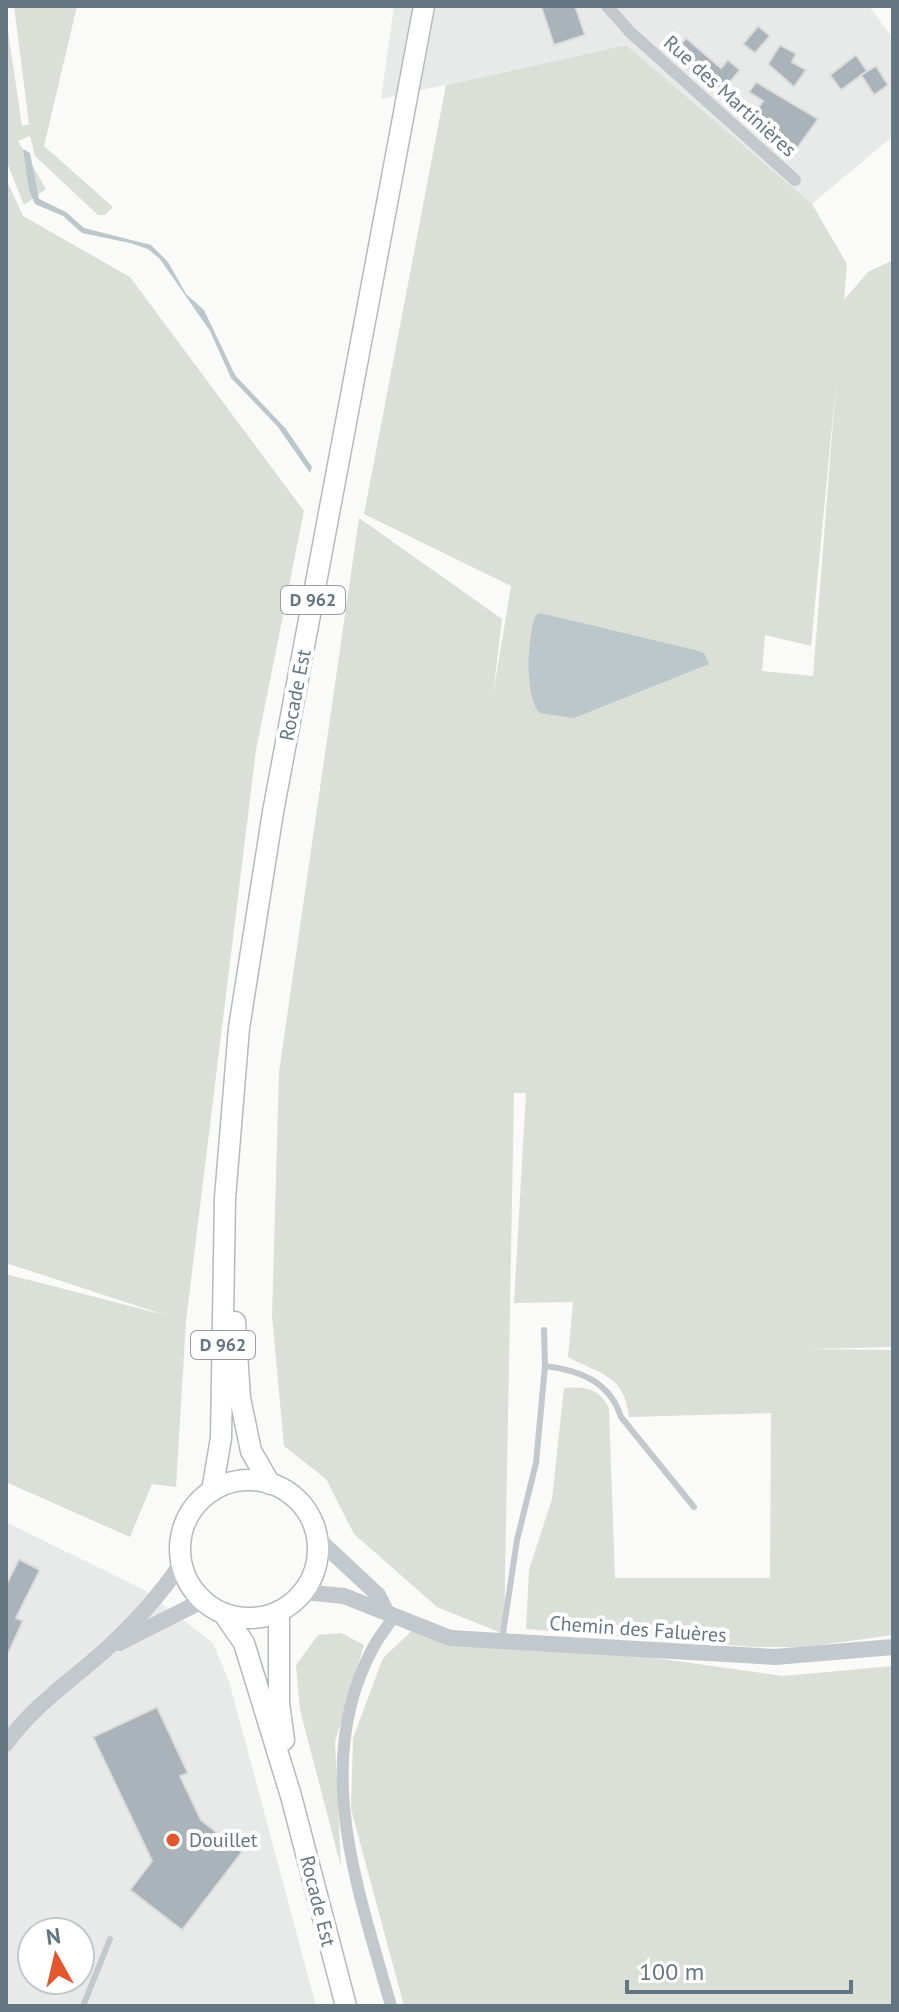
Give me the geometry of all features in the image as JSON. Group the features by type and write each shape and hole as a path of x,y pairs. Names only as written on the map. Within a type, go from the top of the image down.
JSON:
{"main road":[{"name":"Rocade Est","path":"212,1491 221,1438 225,1198 239,1028 273,812 424,6"},
{"name":"Rocade Est","path":"225,1198 240,1398 251,1451 270,1484"},
{"path":"250,1480 270,1484 301,1505 317,1538 317,1557 303,1592 279,1611 260,1618 223,1613 202,1601 189,1584 181,1564 180,1543 185,1523 196,1505 212,1491 250,1480"},
{"name":"Rocade Est","path":"279,1611 279,1703 291,1796"},
{"name":"Rocade Est","path":"223,1613 244,1643 291,1796 346,2006"}],"street":[{"name":"Rue des Martinières","path":"607,6 630,32 795,180"},
{"path":"317,1538 378,1595 390,1613 359,1681 342,1745 340,1772 344,1825 391,2006"},
{"path":"8,1737 49,1696 103,1652 163,1589 181,1564"},
{"name":"Chemin des Faluères","path":"303,1592 344,1596 450,1638 775,1657 893,1647"},
{"path":"103,1652 202,1601"}],"lane":[{"path":"502,1640 517,1540 536,1463 545,1366 544,1330"},
{"path":"545,1366 575,1369 597,1382 616,1401 621,1417 694,1507"},
{"path":"83,2006 110,1939"}],"shaded area":[{"path":"14,6 77,6 44,146 113,207 105,215 98,215 35,156 30,136 18,141 46,189 24,205 6,160 6,17 22,126 29,124"},
{"path":"394,6 869,6 893,39 893,136 812,204 626,45 381,99"},
{"path":"626,45 812,204 847,264 844,300 868,272 893,260 893,1347 809,1349 893,1350 893,1635 806,1647 756,1647 526,1629 529,1570 552,1499 564,1388 578,1387 596,1392 609,1408 615,1578 770,1578 771,1413 629,1417 622,1392 616,1384 568,1357 573,1302 514,1303 526,1093 514,1093 504,1634 437,1607 354,1534 326,1479 284,1446 272,1316 279,1072 359,518 502,619 493,695 511,586 364,514 446,85","holes":["836,384 813,676 762,671 765,635 811,646"]},
{"path":"23,149 30,153 39,199 66,212 84,228 151,245 168,262 186,294 204,310 235,375 286,429 312,467 310,473 278,427 231,378 210,331 160,259 148,249 130,243 82,233 63,216 35,204 29,190"},
{"path":"6,179 23,216 130,277 304,511 256,750 186,1321 176,1487 152,1484 130,1537 6,1482 6,1274 165,1315 6,1263"},
{"path":"540,613 695,650 704,653 709,664 574,718 540,713 531,694 529,651 533,625 536,615"},
{"path":"6,1522 144,1590 213,1643 229,1681 316,2006 6,2006"},
{"path":"418,1625 783,1676 893,1666 893,2006 404,2006 351,1809 353,1738 383,1658"},
{"path":"341,1633 364,1645 335,1742 341,1867 300,1710 296,1665 318,1635"}],"building":[{"path":"541,6 575,6 585,35 554,45"},
{"path":"758,26 770,36 755,53 743,44"},
{"path":"686,38 721,68 728,60 740,70 719,95 671,56"},
{"path":"780,45 796,54 792,62 806,70 794,87 768,64"},
{"path":"856,55 867,71 841,90 830,75"},
{"path":"876,66 888,85 874,95 861,75"},
{"path":"756,82 818,119 790,158 785,154 783,157 765,141 778,127 756,112 763,101 749,92"},
{"path":"19,1559 40,1570 16,1618 23,1621 6,1658 6,1585"},
{"path":"157,1707 188,1773 180,1776 201,1820 242,1852 182,1930 130,1890 152,1861 93,1737"}],"place":[{"name":"Douillet","path":"173,1840"}]}
